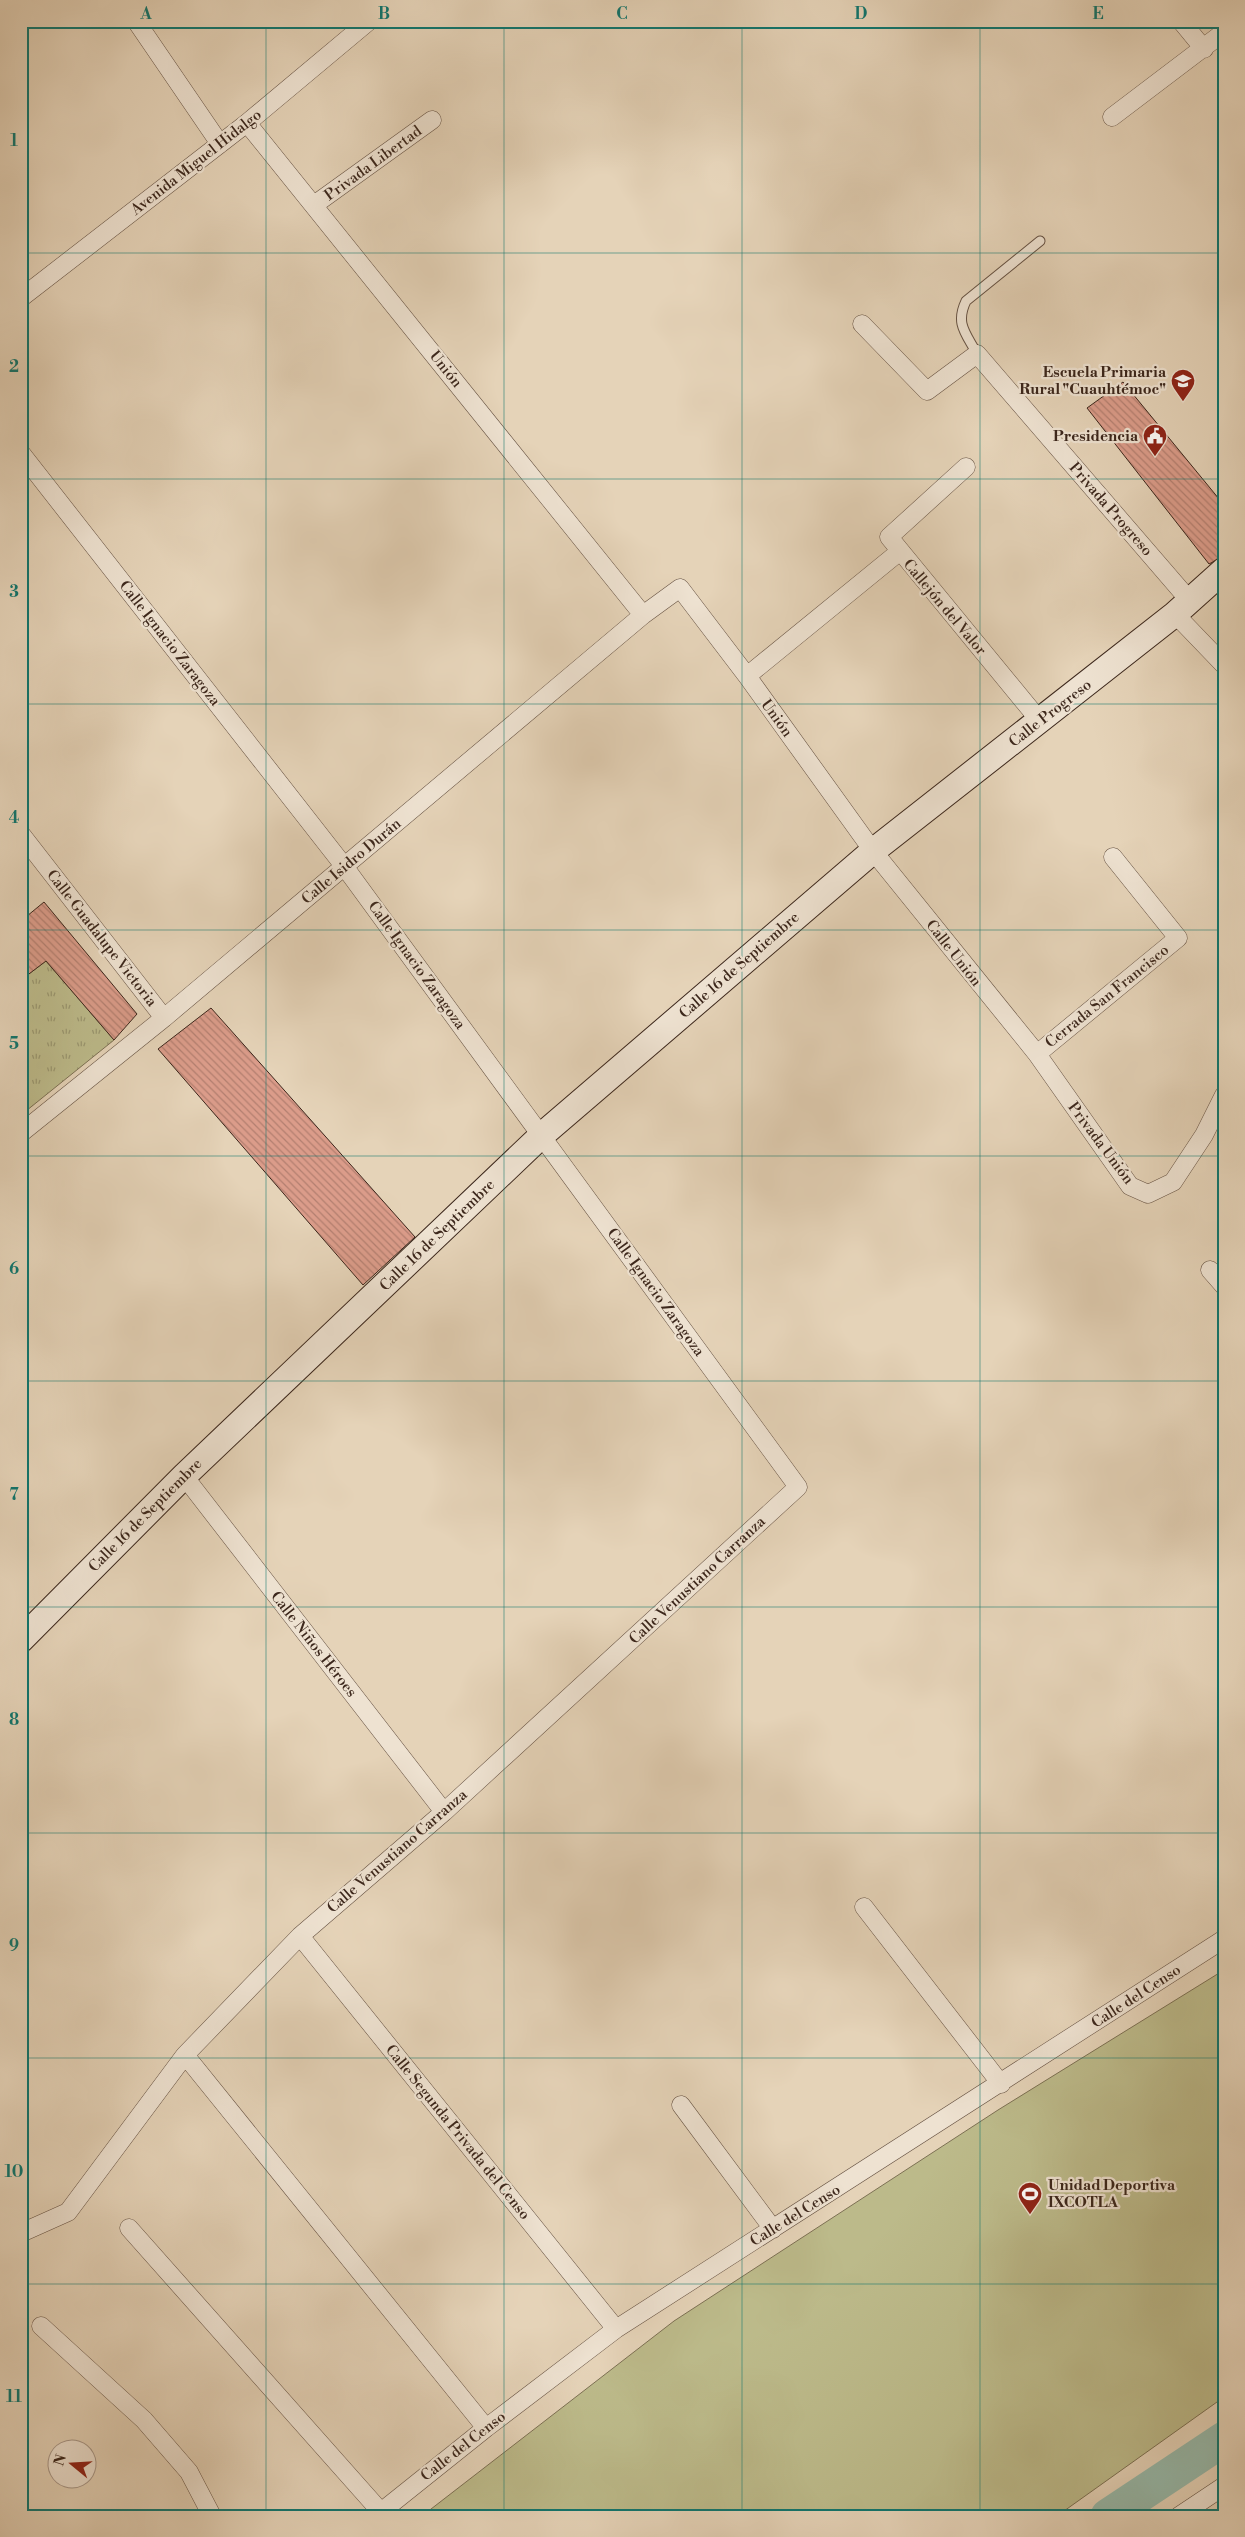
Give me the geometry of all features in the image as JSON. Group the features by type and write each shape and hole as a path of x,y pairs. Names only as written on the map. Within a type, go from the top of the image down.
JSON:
{"street":[{"path":"136,21 220,144"},
{"name":"Avenida Miguel Hidalgo","path":"21,298 247,123 369,21"},
{"path":"1181,21 1204,49"},
{"path":"1112,117 1224,32"},
{"name":"Privada Libertad","path":"314,205 432,120"},
{"name":"Unión","path":"247,123 644,615"},
{"path":"862,324 927,391 977,354"},
{"name":"Privada Progreso","path":"977,354 1182,608 1224,666"},
{"name":"Calle Ignacio Zaragoza","path":"21,453 344,866 798,1487"},
{"path":"899,552 889,537 966,467"},
{"name":"Callejón del Valor","path":"747,676 899,552 1040,721"},
{"name":"Calle Progreso","path":"873,851 1182,608 1224,570"},
{"name":"Unión","path":"680,588 747,676 873,851"},
{"name":"Calle Isidro Durán","path":"21,1133 164,1018 644,615 680,588"},
{"name":"Calle Guadalupe Victoria","path":"21,834 164,1018"},
{"name":"Calle Unión","path":"873,851 1037,1054"},
{"name":"Calle 16 de Septiembre","path":"21,1640 184,1476 542,1135 873,851"},
{"name":"Cerrada San Francisco","path":"1037,1054 1178,938 1113,857"},
{"name":"Privada Unión","path":"1037,1054 1130,1186 1148,1194 1173,1182 1204,1135 1224,1095"},
{"path":"1210,1270 1224,1286"},
{"name":"Calle Niños Héroes","path":"184,1476 444,1812"},
{"name":"Calle Venustiano Carranza","path":"21,2234 68,2212 185,2055 300,1936 444,1812 798,1487"},
{"path":"864,1907 1001,2084"},
{"name":"Calle Segunda Privada del Censo","path":"300,1936 616,2329"},
{"name":"Calle del Censo","path":"129,2228 378,2514 486,2428 616,2329 1001,2084 1224,1939"},
{"path":"185,2055 486,2428"},
{"path":"681,2105 773,2229"},
{"path":"41,2326 144,2420 189,2472 212,2516"},
{"path":"1179,2516 1224,2486"}],"lane":[{"path":"977,354 960,322 959,314 966,301 1040,241"}],"green space":[{"path":"46,961 114,1040 21,1115 21,980"},
{"name":"Unidad Deportiva IXCOTLA","path":"1224,1970 1224,2397 1057,2516 422,2516 674,2321 998,2110"}],"building":[{"name":"Presidencia","path":"1123,382 1224,505 1224,556 1209,564 1087,408"},
{"path":"44,902 137,1014 114,1040 46,961 21,980 21,921"},
{"path":"211,1008 415,1237 363,1285 158,1049"}],"waterway":[{"path":"1108,2516 1224,2439"}],"place":[{"name":"Escuela Primaria Rural \"Cuauhtémoc\"","path":"1183,402"},
{"name":"Presidencia","path":"1155,457"},
{"name":"Unidad Deportiva IXCOTLA","path":"1030,2215"}]}
